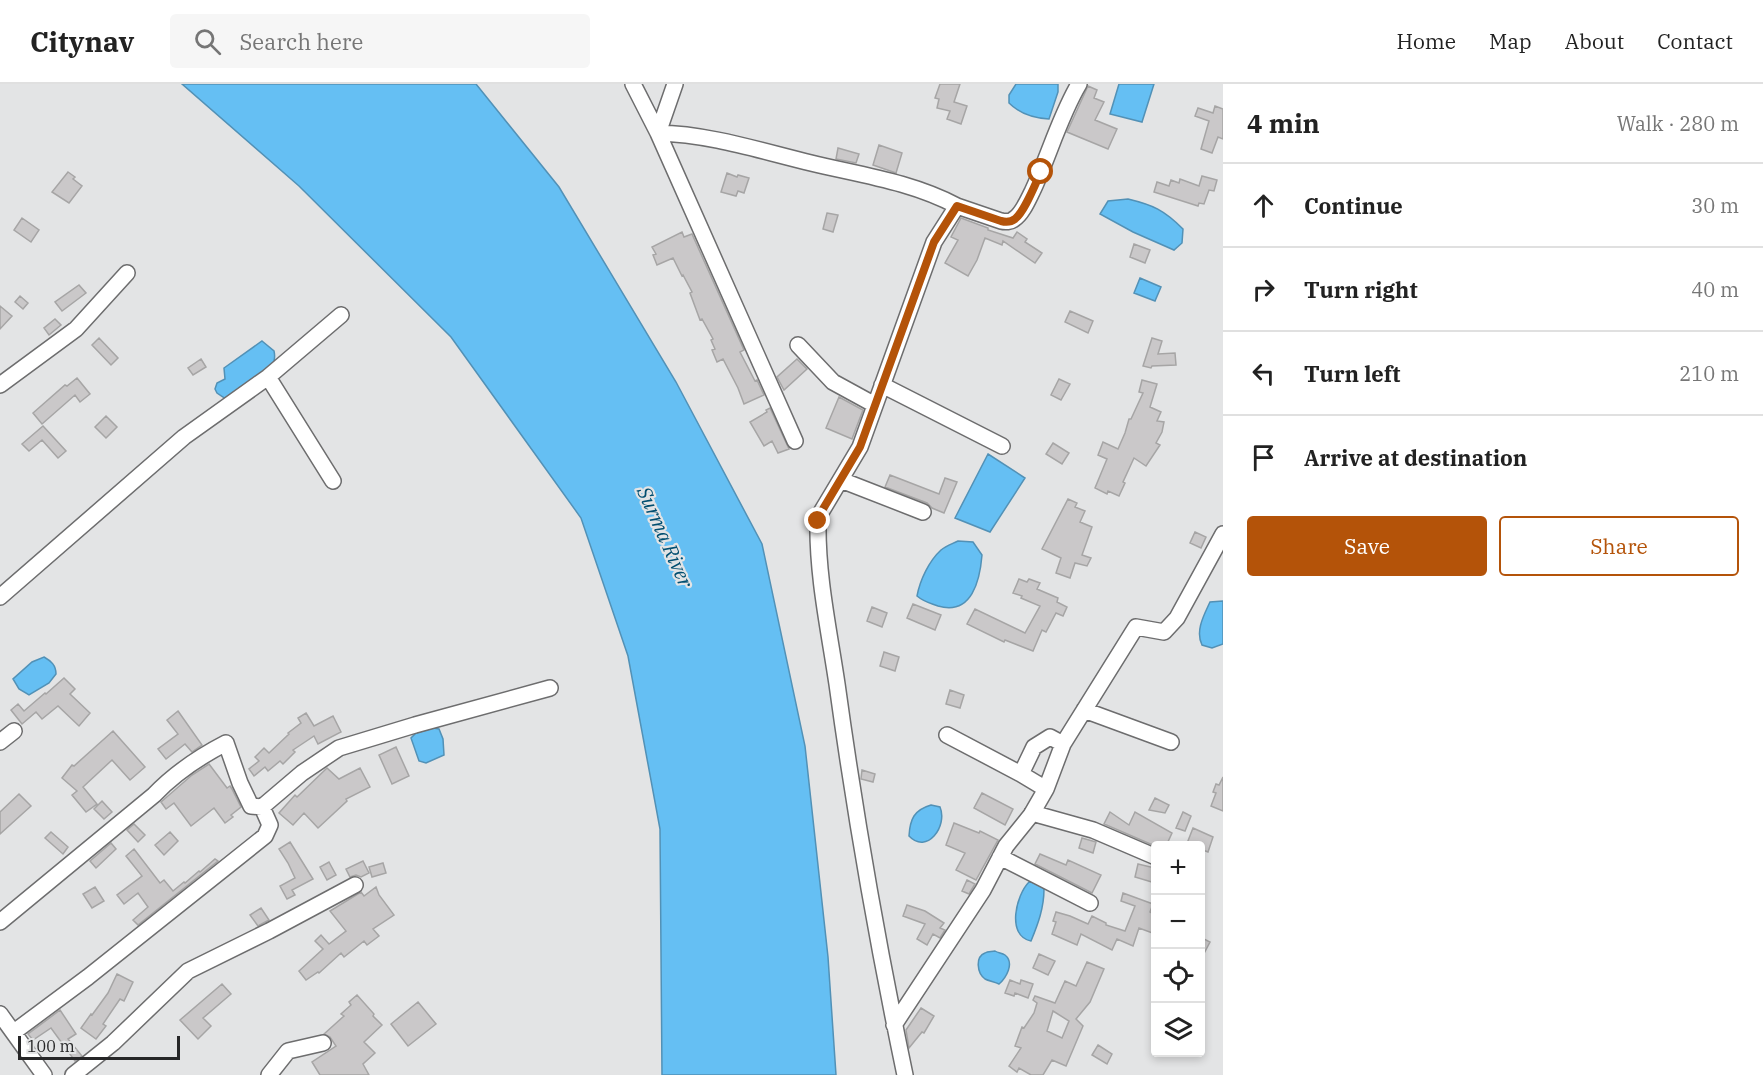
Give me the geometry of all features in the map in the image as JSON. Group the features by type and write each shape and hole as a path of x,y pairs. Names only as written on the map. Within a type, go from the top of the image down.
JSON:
{"street":[{"path":"633,84 658,133 795,441"},
{"path":"658,133 675,84"},
{"path":"658,133 677,133 725,142 888,180 1008,222 1015,219 1026,203 1079,84"},
{"path":"904,1075 845,742 821,575 818,521 860,447 934,242 957,206"},
{"path":"0,385 76,329 128,273"},
{"path":"0,597 184,437 268,377 341,315"},
{"path":"798,345 833,382 875,405"},
{"path":"268,377 333,481"},
{"path":"882,386 1002,446"},
{"path":"841,480 923,512"},
{"path":"894,1025 983,890 1006,846 1032,813 1046,789 1063,744 1136,627 1164,633 1177,618 1223,534"},
{"path":"0,922 154,795 170,779 199,757 226,743 251,806 262,807 302,773 339,748 550,688"},
{"path":"1084,710 1171,742"},
{"path":"0,742 14,731"},
{"path":"947,735 1046,789"},
{"path":"1020,774 1034,747 1050,737 1063,744"},
{"path":"14,1032 107,963 265,836 270,825 262,807"},
{"path":"1032,813 1093,830 1151,855"},
{"path":"1000,857 1090,903"},
{"path":"73,1075 113,1043 188,971 269,932 355,885"},
{"path":"0,1014 44,1075"},
{"path":"269,1075 288,1051 323,1042"}],"water":[{"name":"Surma River","path":"182,84 476,84 559,187 676,382 762,544 805,746 828,957 836,1075 662,1075 660,829 628,656 581,518 451,337 299,186"},
{"path":"1016,84 1058,84 1058,92 1049,119 1017,110 1009,103 1009,95"},
{"path":"1119,84 1154,84 1142,122 1110,114"},
{"path":"1128,199 1151,206 1170,217 1183,229 1182,243 1174,250 1100,214 1108,201"},
{"path":"1140,278 1161,287 1155,301 1134,293"},
{"path":"262,341 274,351 275,356 271,366 253,382 226,399 217,393 215,389 217,383 225,379 224,368"},
{"path":"988,454 1025,478 990,532 955,518"},
{"path":"958,541 973,542 982,555 979,575 972,594 959,606 950,608 922,600 917,596 929,565 941,550"},
{"path":"1223,601 1223,644 1212,648 1202,645 1199,634 1210,602"},
{"path":"44,657 53,664 56,674 49,683 29,695 19,689 13,679 32,662"},
{"path":"433,728 439,729 443,739 444,755 426,763 419,761 411,738 416,733"},
{"path":"931,805 940,807 942,814 938,830 929,840 916,841 909,836 912,820 917,813"},
{"path":"1029,882 1039,883 1044,889 1042,909 1031,941 1023,938 1016,924 1017,905"},
{"path":"995,951 1005,955 1009,962 1007,974 999,984 985,979 978,965 982,955"}],"building":[{"path":"940,84 960,84 954,102 967,106 961,124 947,119 950,111 937,108 939,99 935,98"},
{"path":"1088,86 1097,90 1094,98 1104,102 1095,120 1117,129 1108,149 1067,132"},
{"path":"1215,106 1223,109 1223,139 1218,137 1212,153 1201,149 1209,121 1195,116 1198,108 1213,113"},
{"path":"879,145 902,153 896,173 873,165"},
{"path":"838,148 859,154 856,163 836,159"},
{"path":"68,172 82,186 69,203 52,192"},
{"path":"727,173 749,178 744,193 738,191 736,196 721,192"},
{"path":"1202,176 1217,180 1214,191 1209,190 1204,204 1199,203 1198,206 1154,192 1157,182 1169,186 1171,180 1179,183 1180,179 1199,186"},
{"path":"827,213 838,215 833,232 823,229"},
{"path":"22,218 39,230 31,242 14,230"},
{"path":"961,218 1013,238 1017,232 1027,239 1025,242 1042,253 1035,263 1003,241 1002,245 985,238 968,276 945,263 958,240 951,237"},
{"path":"682,232 684,237 692,234 744,350 740,352 764,395 744,404 723,359 717,362 712,350 715,349 711,340 713,339 702,319 700,320 690,293 692,292 673,258 657,265 653,255 656,254 652,247"},
{"path":"1134,244 1150,250 1145,263 1130,257"},
{"path":"79,285 86,293 62,311 55,302"},
{"path":"20,296 28,303 23,309 15,302"},
{"path":"0,306 12,316 0,329"},
{"path":"1070,311 1093,321 1088,333 1065,322"},
{"path":"55,319 61,325 49,335 44,328"},
{"path":"99,338 118,358 111,365 92,345"},
{"path":"1152,338 1162,341 1158,354 1175,353 1176,365 1152,366 1151,368 1143,366"},
{"path":"201,359 206,367 193,375 188,368"},
{"path":"797,359 807,369 784,390 777,377"},
{"path":"77,378 90,394 80,402 75,395 42,424 33,413 65,385 67,386"},
{"path":"1059,379 1070,384 1061,400 1051,395"},
{"path":"1142,380 1157,384 1150,407 1161,412 1157,421 1164,422 1156,443 1160,445 1146,466 1134,458 1119,496 1108,491 1107,494 1095,488 1107,459 1098,455 1103,442 1118,449 1129,419 1143,393 1139,392"},
{"path":"839,397 863,410 852,439 826,428"},
{"path":"770,408 789,449 778,453 772,441 764,446 750,422"},
{"path":"106,416 117,427 106,438 95,427"},
{"path":"43,426 66,451 58,458 42,440 29,451 22,444"},
{"path":"1053,443 1069,453 1062,464 1046,454"},
{"path":"890,475 939,494 945,478 957,482 944,513 927,503 885,487"},
{"path":"1068,499 1077,503 1075,507 1085,511 1080,522 1092,527 1082,555 1091,558 1087,566 1075,563 1070,578 1056,573 1061,558 1042,549"},
{"path":"1195,532 1206,537 1201,548 1190,543"},
{"path":"1019,579 1027,582 1029,579 1040,583 1037,589 1058,598 1057,602 1067,607 1063,616 1056,613 1046,632 1042,630 1033,651 1005,640 1004,642 967,624 975,609 1025,633 1040,606 1013,593"},
{"path":"913,604 941,615 935,630 907,618"},
{"path":"872,607 887,613 882,627 867,621"},
{"path":"884,652 899,657 895,671 880,666"},
{"path":"64,678 75,689 70,694 90,713 79,726 58,706 42,719 36,712 22,724 11,710 18,704 24,711"},
{"path":"950,690 964,695 960,708 946,704"},
{"path":"178,711 202,745 192,752 185,744 166,759 158,749 178,734 167,720"},
{"path":"306,713 314,726 333,716 341,732 318,744 314,736 293,750 295,752 283,764 280,761 268,771 265,767 254,776 249,769 259,761 255,757 264,748 269,753 301,723 298,718"},
{"path":"113,731 145,767 130,780 112,760 83,787 97,804 86,812 72,795 77,791 62,778 72,765 74,766"},
{"path":"396,747 409,776 392,784 379,755"},
{"path":"209,764 227,788 230,786 241,807 225,823 214,808 191,826 174,803 166,809 161,802 192,775"},
{"path":"327,768 339,779 360,768 370,787 346,799 347,801 318,828 304,813 293,825 279,813 295,795 297,797"},
{"path":"862,770 875,774 873,782 861,779"},
{"path":"1223,777 1223,811 1211,806 1216,793 1213,792 1216,784 1219,785"},
{"path":"982,793 1013,809 1005,825 974,808"},
{"path":"19,794 31,806 0,834 0,812"},
{"path":"1155,798 1169,805 1165,813 1149,810"},
{"path":"102,801 112,812 104,819 94,809"},
{"path":"1110,812 1129,825 1135,812 1172,833 1168,841 1151,841 1151,844 1104,824"},
{"path":"1183,812 1191,816 1185,831 1176,828"},
{"path":"954,823 979,833 980,831 998,840 976,880 956,870 965,853 946,845"},
{"path":"134,824 145,835 138,842 127,830"},
{"path":"1193,828 1213,837 1208,852 1205,851 1205,841 1188,841"},
{"path":"51,832 68,847 63,854 45,838"},
{"path":"170,832 178,841 164,855 155,845"},
{"path":"1082,838 1096,842 1093,853 1079,848"},
{"path":"290,842 313,879 292,890 295,895 287,899 280,886 295,878 279,849"},
{"path":"111,843 116,849 96,868 90,861"},
{"path":"134,849 160,883 164,880 173,891 215,859 218,861 138,925 133,920 148,907 138,893 124,904 117,895 142,876 126,856"},
{"path":"1040,854 1066,865 1068,860 1101,875 1092,893 1035,864"},
{"path":"363,861 369,873 361,877 356,875 350,877 346,869"},
{"path":"329,862 336,875 327,880 320,867"},
{"path":"383,863 386,873 372,877 369,867"},
{"path":"1138,864 1151,867 1151,882 1135,877"},
{"path":"967,880 975,884 969,894 962,891"},
{"path":"95,887 104,901 92,908 83,894"},
{"path":"376,887 379,895 394,915 373,929 379,936 367,945 364,941 344,957 341,953 319,973 306,980 299,971 323,949 315,941 321,935 329,944 346,931 330,911 361,892 364,896"},
{"path":"1123,893 1151,903 1151,932 1139,928 1133,946 1117,939 1112,950 1081,934 1077,945 1052,934 1056,912 1088,924 1092,916 1106,925 1125,931 1135,906 1121,901"},
{"path":"907,905 925,911 944,923 940,928 945,930 940,938 933,934 927,945 917,939 925,924 903,916"},
{"path":"261,908 269,920 258,926 250,915"},
{"path":"1205,940 1210,942 1205,952"},
{"path":"1039,954 1055,961 1048,975 1033,968"},
{"path":"1087,962 1104,969 1090,1002 1076,1019 1083,1026 1066,1066 1052,1060 1043,1075 1031,1075 1019,1068 1017,1072 1009,1066 1021,1048 1015,1046 1022,1027 1024,1028 1034,1013 1037,1003 1033,1000 1035,996 1055,1003 1065,981 1076,986","holes":["1053,1011 1069,1021 1062,1038 1047,1031"]},
{"path":"117,974 133,982 124,1001 120,999 103,1024 106,1026 96,1039 81,1028 108,993"},
{"path":"1010,980 1020,984 1021,980 1033,984 1028,998 1015,993 1014,996 1005,993"},
{"path":"222,984 231,994 203,1018 211,1026 198,1039 180,1020"},
{"path":"357,995 382,1025 364,1042 375,1053 363,1064 369,1075 320,1075 312,1062 336,1046 330,1037 324,1034 344,1016 341,1014 351,1005 349,1002"},
{"path":"418,1002 436,1024 408,1046 391,1024"},
{"path":"921,1008 934,1016 924,1033 922,1032 909,1048 906,1030"},
{"path":"60,1010 76,1034 68,1039 82,1056 75,1061 51,1028 33,1040 28,1034"},
{"path":"1098,1045 1112,1054 1107,1064 1092,1055"}],"route":[{"path":"818,521 860,447 934,242 957,206 1008,222 1015,219 1026,203 1041,172"}]}
